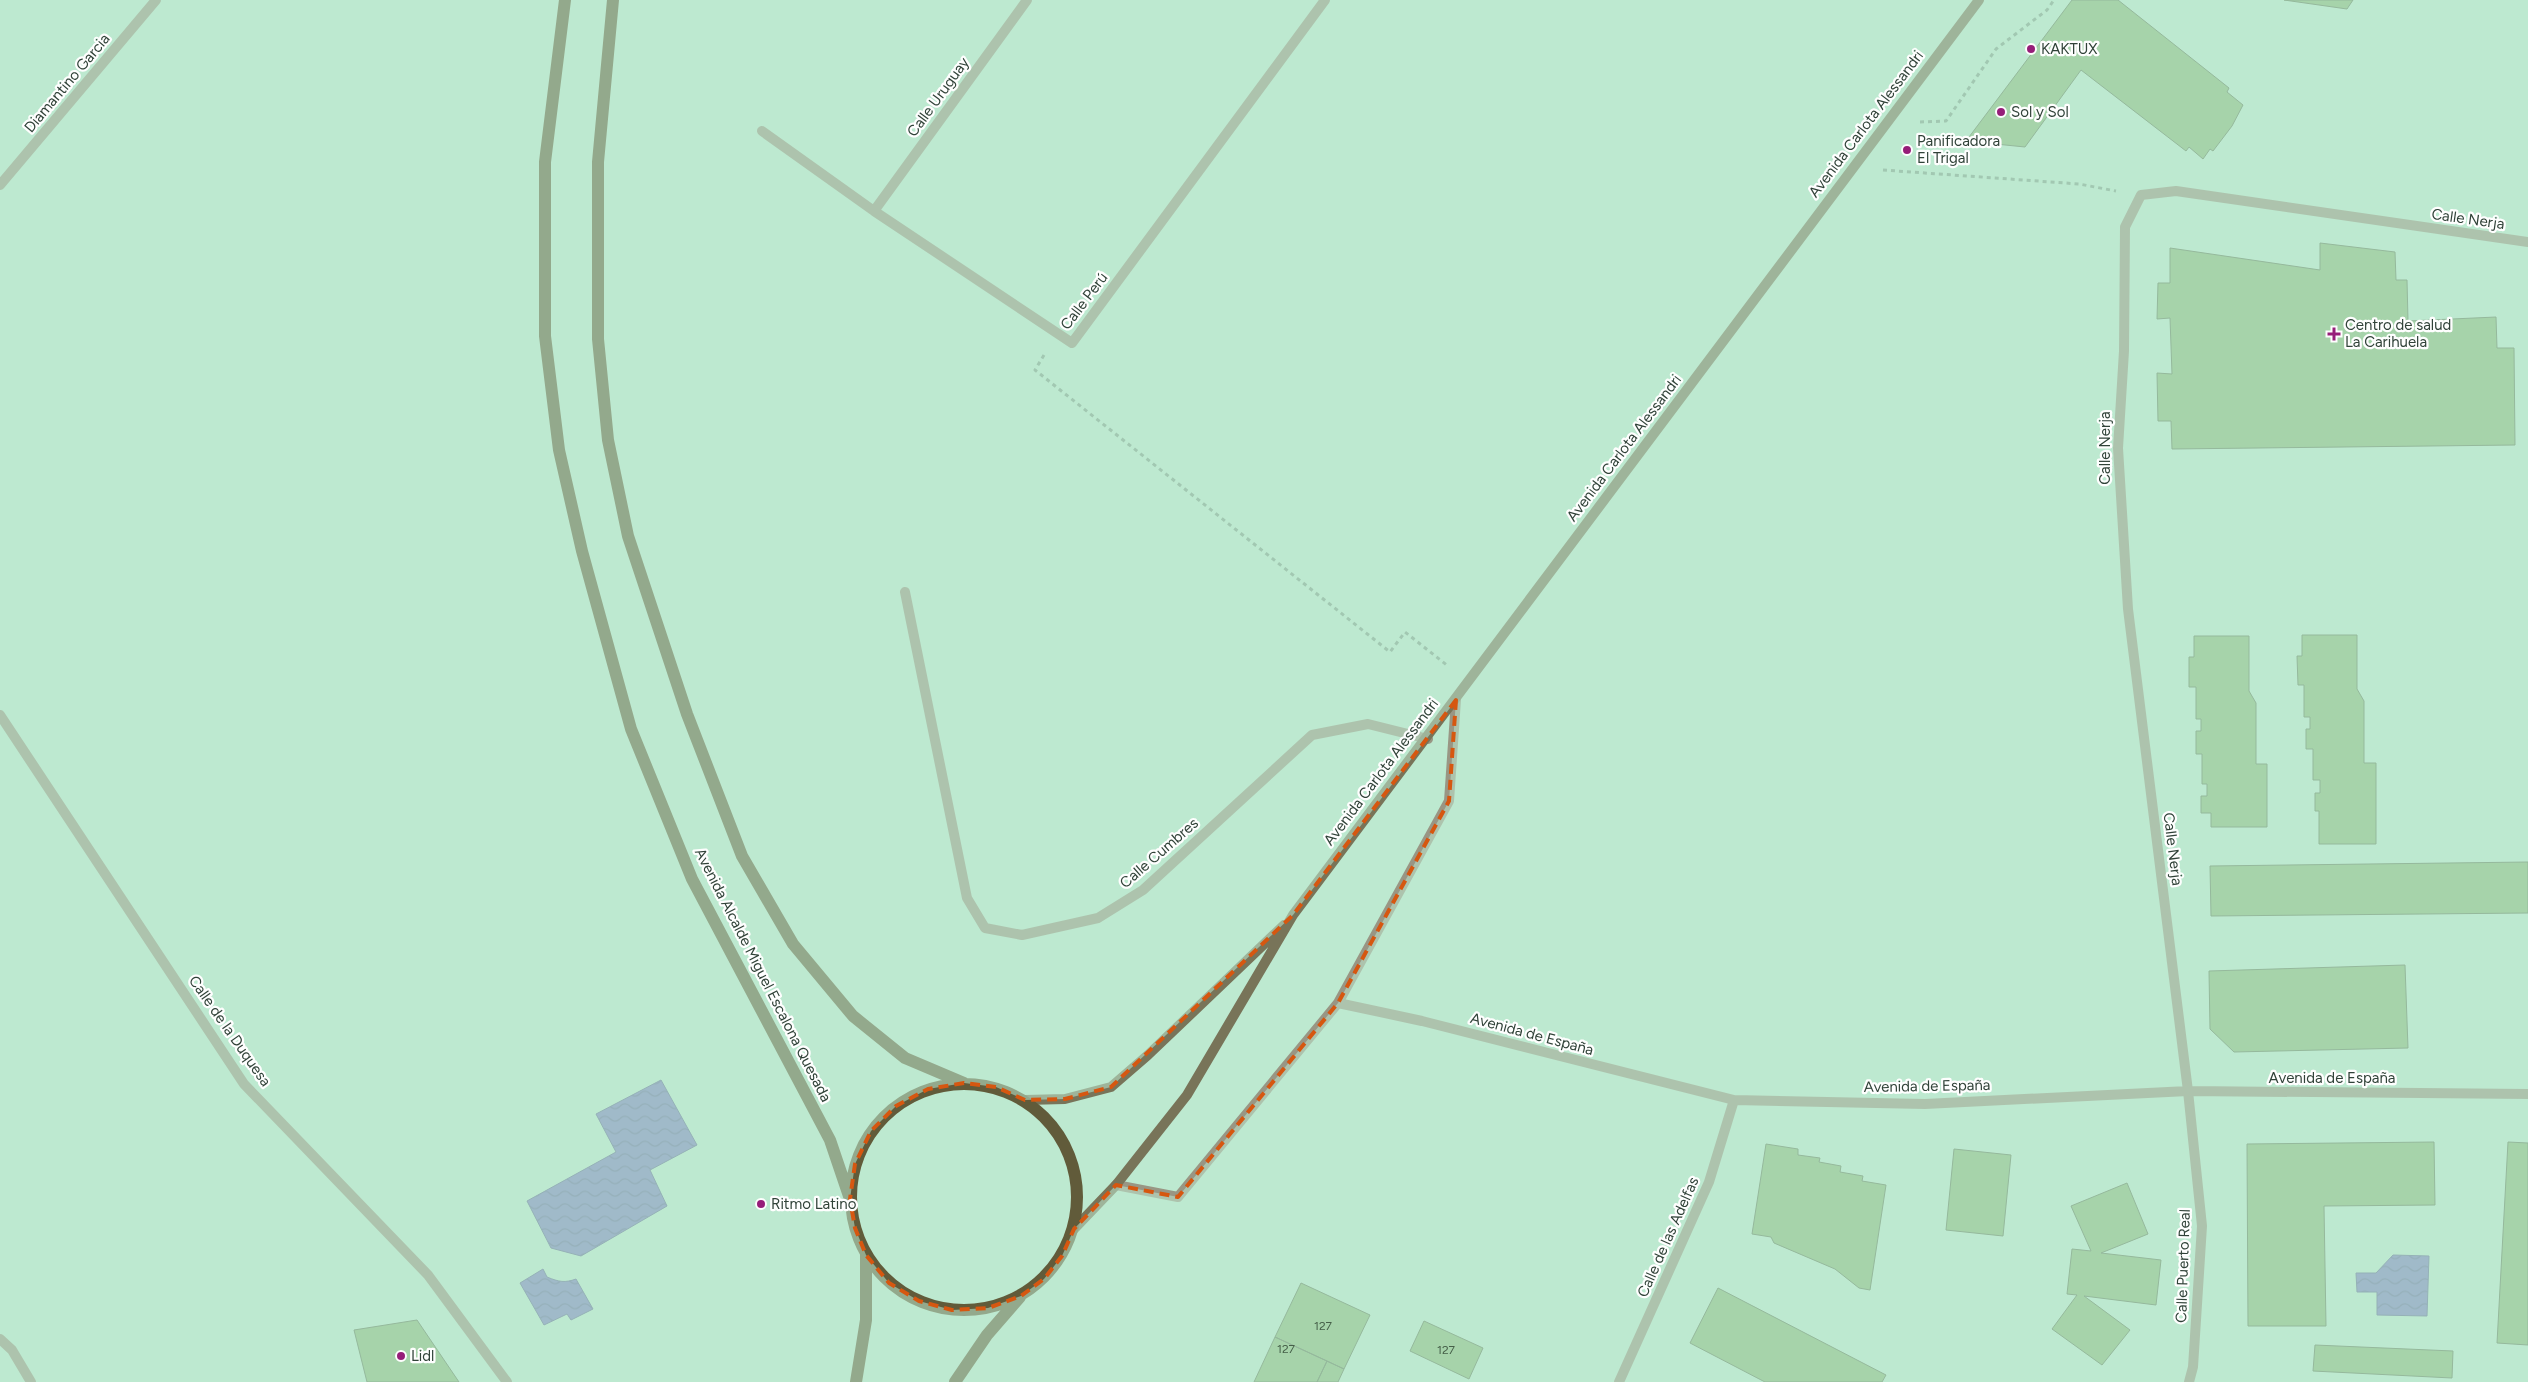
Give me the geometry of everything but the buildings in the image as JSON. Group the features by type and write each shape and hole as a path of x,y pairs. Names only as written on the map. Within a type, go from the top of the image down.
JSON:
{"main road":[{"name":"Avenida Alcalde Miguel Escalona Quesada","path":"565,0 545,162 545,336 559,450 582,551 631,729 692,879 830,1140 850,1199"},
{"path":"613,0 598,162 598,339 608,440 628,536 687,714 742,856 792,944 853,1016 905,1058 964,1083 996,1088 1025,1100 1053,1125 1071,1157 1079,1192 1074,1229 1062,1256 1044,1279 1021,1296 987,1335 955,1382"},
{"name":"Avenida Carlota Alessandri","path":"1074,1229 1116,1185 1187,1095 1293,915 1428,739 1980,0"},
{"name":"Avenida Carlota Alessandri","path":"1025,1100 1065,1098 1111,1087 1148,1056 1293,915"},
{"path":"964,1083 928,1089 896,1106 871,1131 855,1164 850,1199 855,1228 866,1255 889,1282 919,1301 952,1310 988,1308 1021,1296"},
{"path":"856,1382 866,1320 866,1255"}],"street":[{"name":"Diamantino Garcia","path":"0,185 156,0"},
{"name":"Calle Uruguay","path":"874,211 1027,0"},
{"name":"Calle Perú","path":"762,131 874,211 1072,343 1325,0"},
{"name":"Calle Nerja","path":"2188,1091 2128,608 2118,448 2124,351 2125,228 2141,195 2176,191 2528,242"},
{"name":"Calle Cumbres","path":"905,592 967,898 985,928 1022,935 1098,918 1144,890 1312,735 1368,724 1428,739"},
{"path":"1116,1185 1178,1197 1338,1003 1449,801 1456,700"},
{"name":"Calle de la Duquesa","path":"0,715 244,1084 428,1275 508,1382"},
{"name":"Avenida de España","path":"1338,1003 1422,1021 1734,1100 1925,1104 2188,1091 2528,1094"},
{"name":"Calle Puerto Real","path":"2188,1091 2202,1226 2194,1367 2189,1382"},
{"name":"Calle de las Adelfas","path":"1619,1382 1709,1182 1734,1100"},
{"path":"0,1339 12,1350 31,1382"}],"path":[{"path":"1887,122 1946,121 1996,49 2047,10 2054,0"},
{"path":"1854,168 2079,184 2141,195"},
{"path":"1057,332 1035,370 1390,652 1405,632 1468,683"}],"highlighted area":[{"path":"1456,700 1449,801 1338,1003 1178,1197 1116,1185 1074,1229 1062,1256 1044,1279 1021,1296 988,1308 952,1310 919,1301 889,1283 866,1255 855,1228 850,1199 855,1164 871,1131 896,1106 928,1089 964,1083 996,1087 1025,1100 1065,1099 1111,1087 1293,915"}],"water":[{"path":"661,1080 697,1145 650,1170 667,1206 581,1256 551,1248 527,1201 616,1152 596,1114"},
{"path":"2393,1255 2429,1256 2427,1316 2377,1315 2377,1292 2357,1292 2356,1273 2376,1273"},
{"path":"543,1269 547,1277 555,1280 569,1281 576,1279 593,1309 571,1320 567,1314 544,1325 520,1283"}],"place":[{"name":"KAKTUX","path":"2031,49"},
{"name":"Sol y Sol","path":"2001,112"},
{"name":"Panificadora El Trigal","path":"1907,150"},
{"name":"Centro de salud La Carihuela","path":"2334,334"},
{"name":"Ritmo Latino","path":"761,1204"},
{"name":"Lidl","path":"401,1356"}]}
